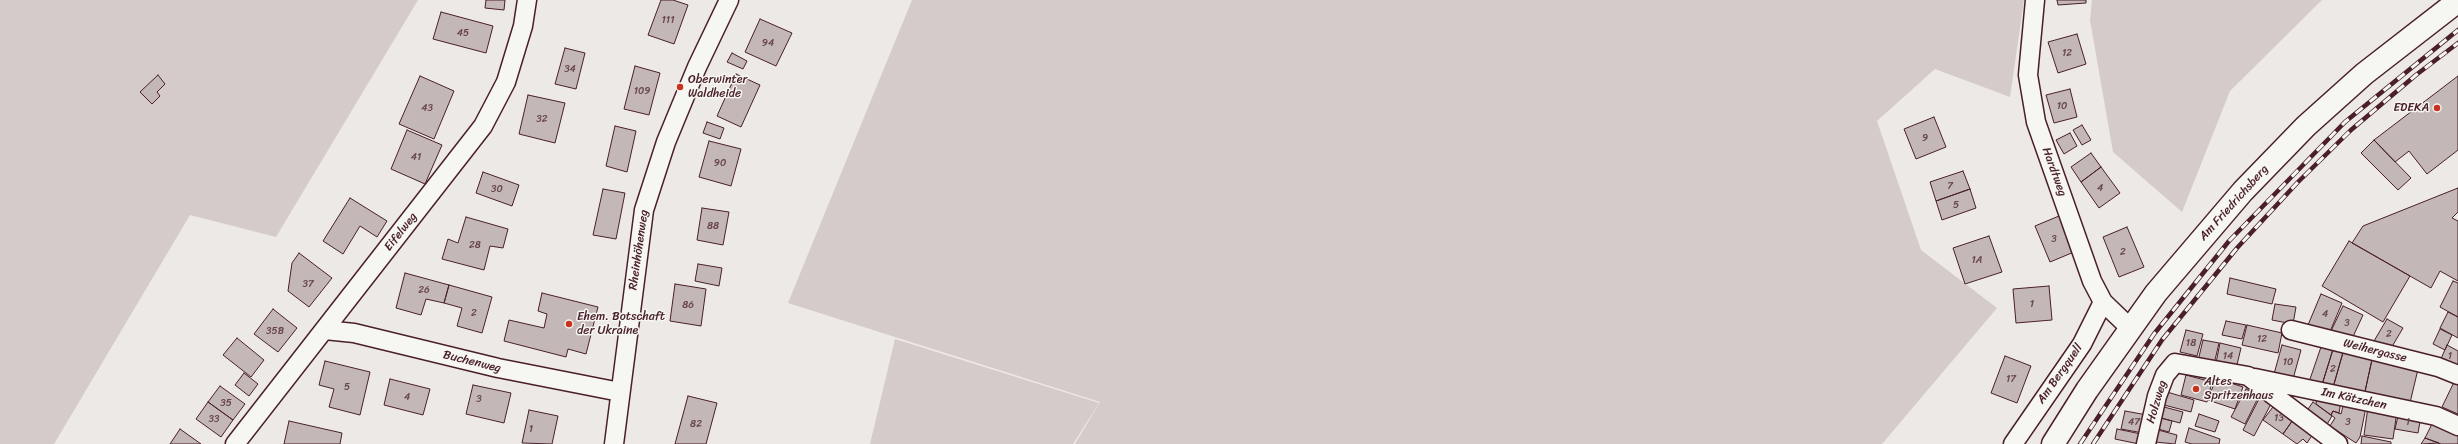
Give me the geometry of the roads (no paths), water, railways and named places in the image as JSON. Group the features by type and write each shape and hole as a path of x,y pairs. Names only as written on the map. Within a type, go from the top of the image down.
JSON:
{"street":[{"name":"Eifelweg","path":"235,444 272,394 325,330 483,126 506,82 523,26 527,0"},
{"name":"Rheinhöhenweg","path":"614,444 644,210 666,142 696,67 729,0"},
{"name":"Hardtweg","path":"2035,0 2034,26 2028,75 2036,122 2092,281 2103,302 2130,328"},
{"name":"Am Friedrichsberg","path":"2053,444 2087,390 2130,328 2196,244 2243,191 2306,126 2364,74 2458,1"},
{"name":"Am Bergquell","path":"2013,444 2082,344 2103,302"},
{"name":"Buchenweg","path":"325,330 354,333 498,368 620,392"},
{"name":"Weihergasse","path":"2291,330 2438,367 2458,375"},
{"name":"Im Kätzchen","path":"2175,362 2436,416 2458,426"},
{"name":"Holzweg","path":"2146,444 2157,396 2166,375 2175,362"},
{"path":"2248,376 2338,444"}],"railway":[{"path":"2080,444 2154,334 2229,241 2345,122 2458,30"},
{"path":"2093,444 2162,340 2237,248 2298,182 2351,130 2416,75 2458,43"}],"place":[{"name":"Oberwinter Waldheide","path":"680,87"},
{"name":"EDEKA","path":"2437,108"},
{"name":"Ehem. Botschaft der Ukraine","path":"569,324"},
{"name":"Altes Spritzenhaus","path":"2196,389"}]}
